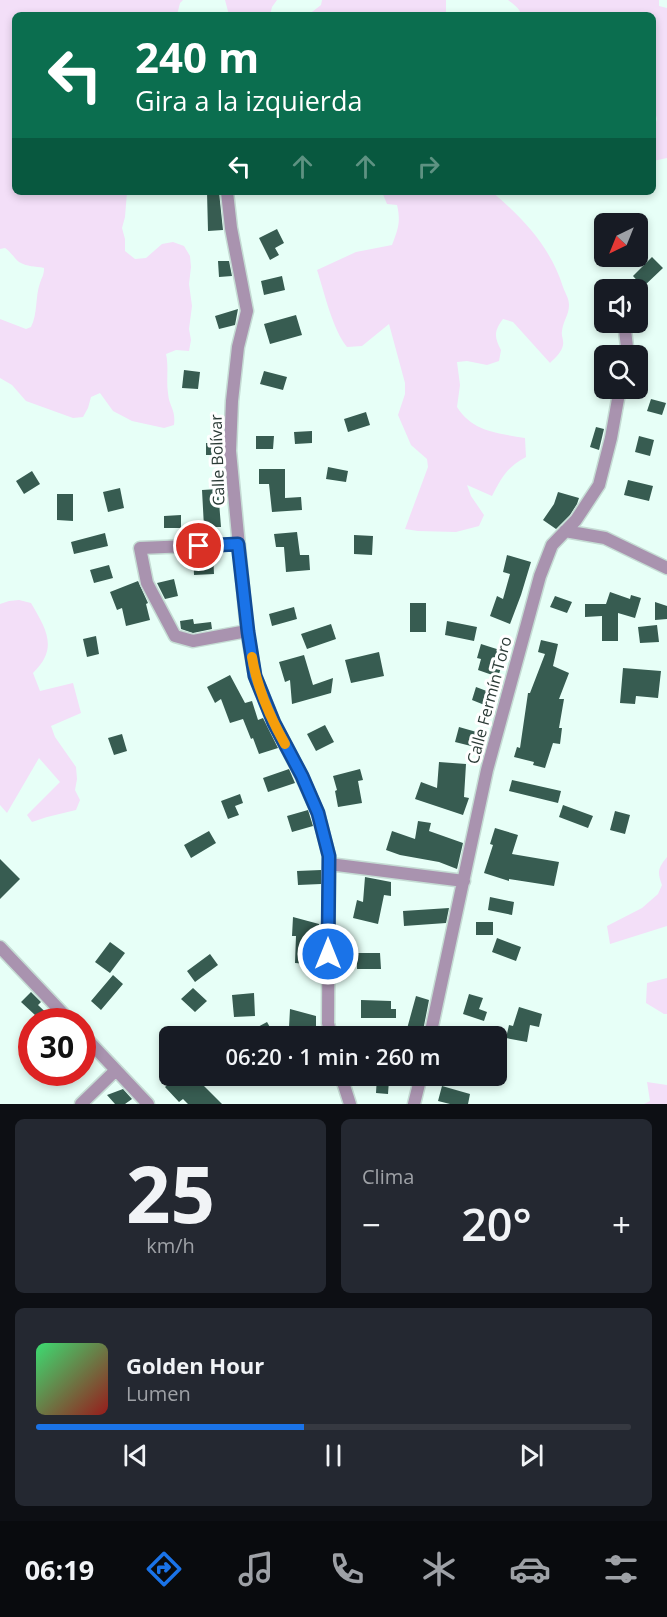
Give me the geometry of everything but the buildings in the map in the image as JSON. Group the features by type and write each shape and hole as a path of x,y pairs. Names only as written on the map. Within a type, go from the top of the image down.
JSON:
{"street":[{"name":"Calle Bolívar","path":"227,195 231,228 247,311 238,347 232,401 230,451 248,632 255,676 274,723 302,776 318,813 329,856 329,1026"},
{"name":"Calle Fermín Toro","path":"432,1026 487,770 540,576 552,545 576,520 599,485 618,399"},
{"path":"566,531 605,538 667,568"},
{"path":"238,544 140,548 147,583 175,636 194,641 248,632"},
{"path":"329,864 464,881"},
{"path":"0,947 57,1008"},
{"path":"96,1049 148,1104"},
{"path":"81,1104 116,1070"},
{"path":"344,1086 350,1104"},
{"path":"414,1104 418,1086"}],"shaded area":[{"path":"0,0 183,0 178,12 12,12 12,195 127,195 122,228 125,251 135,259 146,258 162,244 173,242 184,246 190,256 189,284 192,306 189,351 176,350 166,354 168,393 174,415 174,425 164,428 132,421 113,411 100,393 91,397 83,417 73,418 26,401 12,385 0,378 0,319 26,329 31,327 44,268 22,264 5,248 0,249"},
{"path":"225,0 277,0 271,12 228,12"},
{"path":"322,0 446,0 446,12 312,12 321,5"},
{"path":"508,0 659,0 659,6 667,8 667,158 656,160 656,12 520,12"},
{"path":"383,195 495,195 535,235 551,259 568,300 569,309 562,331 562,348 550,363 513,322 503,319 496,334 501,350 499,361 487,365 467,361 457,362 460,385 457,407 470,422 478,426 495,433 525,438 526,457 505,474 492,496 467,485 471,496 484,515 479,526 456,532 405,529 428,467 427,459 411,445 398,415 405,394 405,383 389,324 362,346 347,347 333,321 317,270 356,252 392,245 399,216 397,205 387,204"},
{"path":"19,600 31,603 47,638 46,655 33,673 40,691 73,683 81,713 51,726 55,737 76,767 75,790 80,800 76,810 32,822 27,815 60,782 39,758 7,813 0,805 0,604"},
{"path":"667,857 667,926 610,944 607,926 642,908 658,894 662,885 659,870"},
{"path":"667,978 667,1014 664,1014 646,1003 647,983"},
{"path":"647,1082 667,1085 667,1104 644,1104 650,1101"}],"slow traffic":[{"path":"252,657 255,676 285,744"}],"route":[{"path":"199,546 238,544 255,676 274,723 302,776 318,813 329,856 328,954"}]}
